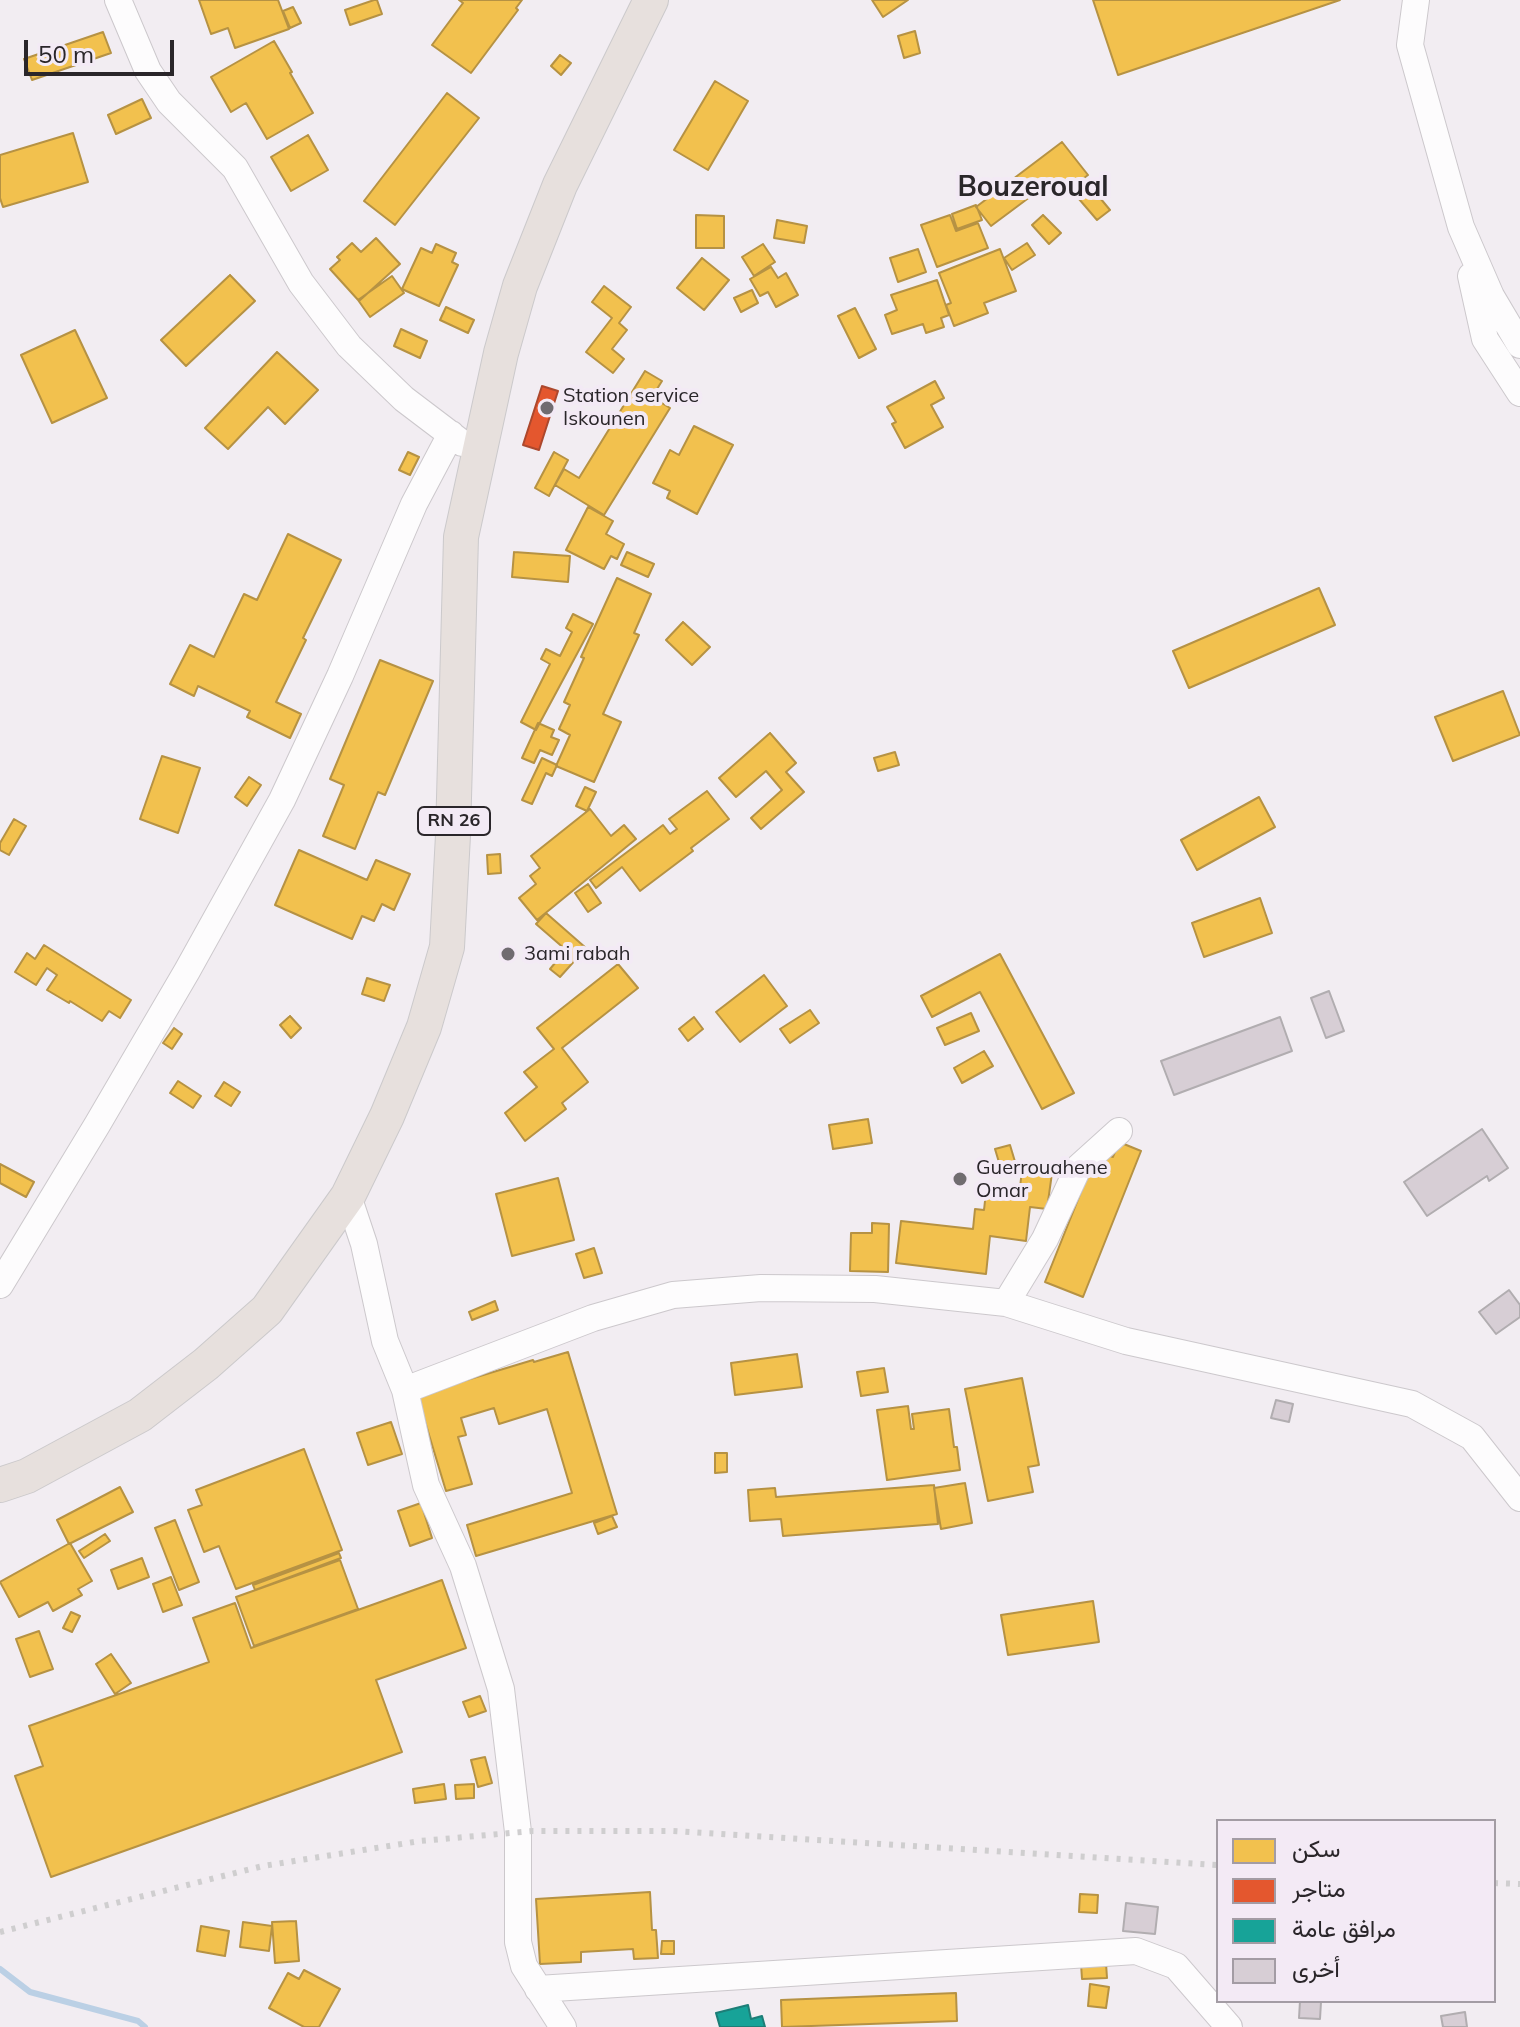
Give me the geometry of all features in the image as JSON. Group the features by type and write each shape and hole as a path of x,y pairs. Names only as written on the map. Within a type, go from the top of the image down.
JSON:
{"main road":[{"name":"RN 26","path":"0,1485 27,1476 140,1415 206,1364 267,1310 348,1196 387,1116 424,1027 447,947 461,537 501,353 520,286 560,185 651,0"}],"street":[{"path":"118,0 148,71 169,102 235,168 301,283 349,346 404,399 478,455"},
{"path":"1416,0 1410,45 1461,227 1485,339 1520,393"},
{"path":"1461,227 1491,296 1520,345"},
{"path":"0,1285 172,997 282,800 340,676 414,504 451,434"},
{"path":"1006,1303 1045,1239 1078,1168 1119,1131"},
{"path":"348,1196 364,1244 385,1341 405,1390 426,1485 463,1566 501,1689 518,1832 518,1942 524,1966 563,2027"},
{"path":"405,1390 593,1318 673,1295 761,1288 875,1289 1006,1303 1126,1341 1412,1404 1472,1437 1520,1498"},
{"path":"538,1989 1136,1951 1176,1966 1229,2027"}],"building: سكن":[{"path":"199,0 278,0 289,29 235,48 228,28 211,34"},
{"path":"377,0 382,14 350,25 345,10"},
{"path":"459,0 522,0 516,8 518,10 471,73 432,45 463,3"},
{"path":"872,0 908,0 883,17"},
{"path":"1093,0 1340,0 1118,75"},
{"path":"293,7 301,23 290,28 283,11"},
{"path":"915,31 920,53 904,58 898,36"},
{"path":"103,32 111,53 32,80 24,59"},
{"path":"274,41 313,113 267,139 246,103 231,112 211,77"},
{"path":"560,55 571,63 561,75 551,66"},
{"path":"715,81 748,101 708,170 674,150"},
{"path":"447,93 479,118 395,225 364,201"},
{"path":"142,99 151,118 116,134 108,115"},
{"path":"73,133 88,182 3,207 0,198 0,155"},
{"path":"308,135 328,170 291,191 271,157"},
{"path":"1062,142 1088,175 1060,196 1050,182 991,226 976,207"},
{"path":"1086,181 1110,210 1097,220 1073,192"},
{"path":"976,205 982,220 957,229 952,214"},
{"path":"696,215 724,216 724,248 696,248"},
{"path":"950,215 956,231 978,223 988,248 937,267 921,225"},
{"path":"1043,215 1061,233 1049,244 1032,225"},
{"path":"777,220 807,226 804,243 774,238"},
{"path":"376,238 400,264 359,301 330,269 340,260 337,257 352,243 361,252"},
{"path":"1027,243 1035,255 1012,270 1004,258"},
{"path":"436,244 456,253 452,262 458,265 439,306 402,289 421,248 432,253"},
{"path":"763,244 775,262 754,276 742,257"},
{"path":"918,249 926,272 898,282 890,258"},
{"path":"1000,249 1016,291 984,303 988,313 954,326 946,305 951,303 939,273"},
{"path":"702,258 729,280 704,310 677,288"},
{"path":"771,267 778,278 786,273 798,295 776,307 768,292 760,296 750,279"},
{"path":"230,275 255,301 186,366 161,340"},
{"path":"392,276 404,293 370,317 358,300"},
{"path":"937,280 949,315 941,318 944,327 926,333 923,324 892,334 885,315 897,310 891,295"},
{"path":"604,286 631,307 619,323 627,330 612,349 624,359 613,373 586,352 612,318 592,302"},
{"path":"752,290 758,303 741,312 734,298"},
{"path":"446,307 474,320 468,333 440,320"},
{"path":"855,308 876,349 859,358 838,316"},
{"path":"401,329 427,341 420,358 394,346"},
{"path":"75,330 107,398 52,423 21,355"},
{"path":"277,352 318,390 285,424 268,407 228,449 205,428"},
{"path":"645,371 662,381 652,397 670,408 604,515 555,485 564,469 579,478"},
{"path":"935,381 944,398 931,405 943,427 905,448 887,407"},
{"path":"694,426 733,445 697,514 667,498 670,491 653,483 670,450 679,455"},
{"path":"408,452 419,457 410,475 399,470"},
{"path":"554,452 568,460 549,496 535,488"},
{"path":"588,507 613,521 606,534 624,544 617,559 611,556 604,569 566,550"},
{"path":"288,534 341,560 276,702 301,714 290,738 247,717 250,711 198,686 194,696 170,684 190,645 214,657 244,594 257,600"},
{"path":"514,552 570,556 568,582 512,577"},
{"path":"627,552 654,564 648,577 621,565"},
{"path":"617,578 651,594 634,633 639,635 603,714 621,722 594,782 556,766 570,735 559,729 570,705 564,702 584,658 581,657"},
{"path":"1319,588 1335,625 1189,688 1173,651"},
{"path":"573,614 593,624 536,730 521,722 550,664 541,659 546,649 560,656 572,632 566,628"},
{"path":"683,622 710,647 692,665 666,640"},
{"path":"380,660 433,681 385,795 378,792 355,849 323,836 344,785 330,779"},
{"path":"1503,691 1520,735 1453,761 1435,717"},
{"path":"538,723 554,730 551,737 559,740 552,755 540,750 534,763 522,758"},
{"path":"770,733 796,763 786,772 804,792 761,829 751,818 782,790 766,771 736,797 719,778"},
{"path":"895,752 899,765 878,771 874,758"},
{"path":"162,756 200,768 178,833 140,819"},
{"path":"542,758 557,765 552,776 546,773 532,804 522,800"},
{"path":"249,777 261,785 247,806 235,797"},
{"path":"585,787 596,792 587,811 576,806"},
{"path":"707,791 729,819 691,848 693,851 640,891 622,867 596,888 590,880 663,825 670,834 677,829 669,819"},
{"path":"1259,797 1275,827 1197,870 1181,840"},
{"path":"590,809 611,836 624,825 636,839 537,920 519,898 536,884 530,876 540,868 531,856"},
{"path":"14,819 26,826 9,855 0,850 0,843"},
{"path":"299,850 367,880 376,860 410,874 394,910 382,904 374,921 362,916 352,939 275,905"},
{"path":"500,854 501,873 488,874 487,855"},
{"path":"588,884 601,903 588,912 575,893"},
{"path":"1260,898 1272,933 1204,957 1192,923"},
{"path":"546,913 586,948 560,977 550,969 566,950 536,924"},
{"path":"44,945 131,1000 120,1018 109,1011 102,1021 47,990 57,975 47,968 36,985 15,972 27,953 35,959"},
{"path":"1000,954 1074,1093 1042,1109 980,992 932,1017 921,996"},
{"path":"618,964 638,988 562,1048 588,1082 562,1103 566,1109 525,1141 505,1113 537,1087 524,1072 554,1049 537,1028"},
{"path":"764,975 787,1006 740,1042 716,1012"},
{"path":"367,978 390,985 384,1001 362,994"},
{"path":"810,1010 819,1023 790,1043 780,1029"},
{"path":"971,1013 979,1031 945,1045 937,1028"},
{"path":"290,1016 301,1028 291,1038 280,1025"},
{"path":"694,1017 703,1029 688,1041 679,1029"},
{"path":"174,1028 182,1034 172,1049 163,1043"},
{"path":"984,1051 993,1066 962,1083 954,1068"},
{"path":"178,1081 201,1096 193,1108 170,1093"},
{"path":"224,1082 240,1092 231,1106 215,1096"},
{"path":"868,1119 872,1143 833,1149 829,1125"},
{"path":"1119,1142 1141,1151 1083,1297 1045,1282 1093,1162 1102,1153 1113,1157"},
{"path":"1010,1145 1016,1165 1001,1169 995,1149"},
{"path":"0,1164 34,1182 26,1197 0,1183"},
{"path":"1022,1170 1052,1173 1047,1209 1030,1207 1026,1241 990,1236 986,1274 896,1263 901,1221 973,1229 975,1209 984,1210 986,1192 1019,1196"},
{"path":"558,1178 574,1240 512,1256 496,1194"},
{"path":"872,1223 889,1224 888,1272 850,1271 851,1233 872,1233"},
{"path":"594,1248 602,1273 584,1278 576,1254"},
{"path":"495,1301 498,1310 472,1320 469,1312"},
{"path":"568,1352 617,1514 476,1556 467,1525 572,1493 547,1409 499,1424 494,1408 461,1418 466,1435 458,1437 472,1484 446,1491 417,1395"},
{"path":"797,1354 802,1387 735,1395 731,1363"},
{"path":"884,1368 888,1392 861,1396 857,1372"},
{"path":"1022,1378 1039,1465 1028,1467 1033,1492 988,1501 965,1389"},
{"path":"908,1406 911,1429 914,1429 912,1414 949,1409 960,1470 887,1480 877,1410"},
{"path":"391,1422 402,1454 368,1465 357,1433"},
{"path":"304,1449 342,1550 236,1589 219,1546 204,1552 188,1510 202,1505 196,1490"},
{"path":"715,1453 727,1453 727,1472 715,1473"},
{"path":"965,1483 972,1523 941,1529 934,1488"},
{"path":"934,1485 938,1524 783,1536 781,1519 750,1521 748,1490 775,1488 776,1497"},
{"path":"120,1487 133,1512 69,1544 57,1520"},
{"path":"421,1503 432,1538 410,1546 398,1511"},
{"path":"612,1516 617,1527 598,1534 594,1523"},
{"path":"175,1520 199,1582 179,1590 155,1528"},
{"path":"105,1534 110,1541 84,1558 79,1551"},
{"path":"70,1543 92,1581 78,1589 82,1595 53,1611 48,1602 19,1617 0,1582"},
{"path":"339,1553 341,1558 255,1590 253,1585"},
{"path":"142,1558 149,1577 118,1589 111,1570"},
{"path":"340,1560 358,1609 254,1646 236,1597"},
{"path":"171,1577 182,1605 163,1612 153,1584"},
{"path":"442,1580 466,1648 376,1680 402,1752 51,1877 15,1776 43,1766 29,1726 209,1662 193,1618 235,1603 251,1648"},
{"path":"1093,1601 1099,1642 1008,1655 1001,1615"},
{"path":"71,1612 80,1616 72,1632 63,1628"},
{"path":"39,1631 53,1669 30,1677 16,1639"},
{"path":"111,1654 131,1683 115,1694 96,1664"},
{"path":"480,1696 486,1711 469,1717 463,1702"},
{"path":"485,1757 492,1783 478,1787 471,1760"},
{"path":"444,1784 446,1799 415,1803 413,1789"},
{"path":"474,1784 474,1798 456,1799 455,1785"},
{"path":"650,1892 652,1930 656,1930 658,1958 634,1959 633,1949 581,1952 581,1962 540,1964 536,1899"},
{"path":"1080,1894 1098,1895 1097,1913 1079,1912"},
{"path":"296,1921 299,1961 275,1963 272,1922"},
{"path":"243,1922 272,1926 269,1951 240,1947"},
{"path":"201,1926 229,1931 225,1956 197,1951"},
{"path":"662,1941 674,1941 674,1954 661,1954"},
{"path":"1106,1963 1107,1978 1082,1979 1081,1964"},
{"path":"304,1970 340,1989 319,2027 304,2027 269,2008 288,1973 299,1979"},
{"path":"1090,1984 1109,1987 1106,2008 1088,2006"},
{"path":"956,1993 957,2021 782,2027 781,2000"}],"building: متاجر":[{"path":"542,386 558,391 539,450 523,445"}],"building: مرافق عامة":[{"path":"748,2005 751,2019 762,2016 765,2027 720,2027 716,2013"}],"building: أخرى":[{"path":"1329,991 1344,1031 1326,1038 1311,998"},
{"path":"1280,1017 1292,1051 1174,1095 1161,1061"},
{"path":"1482,1129 1508,1168 1489,1181 1487,1176 1427,1216 1404,1182"},
{"path":"1509,1290 1520,1305 1520,1317 1496,1334 1479,1312"},
{"path":"1276,1400 1293,1404 1289,1422 1271,1418"},
{"path":"1126,1903 1158,1907 1155,1934 1123,1931"},
{"path":"1300,2003 1321,2003 1320,2019 1299,2018"},
{"path":"1465,2012 1467,2027 1443,2027 1441,2016"}],"waterway":[{"path":"0,1969 30,1992 138,2021 145,2027"}],"railway":[{"path":"0,1932 263,1866 420,1841 533,1831 673,1831 1216,1865"},
{"path":"1496,1883 1520,1884"}],"place":[{"name":"Station service Iskounen","path":"547,408"},
{"name":"3ami rabah","path":"508,954"},
{"name":"Guerrouahene Omar","path":"960,1179"}],"district":[{"name":"Bouzeroual","path":"1033,188"}]}
